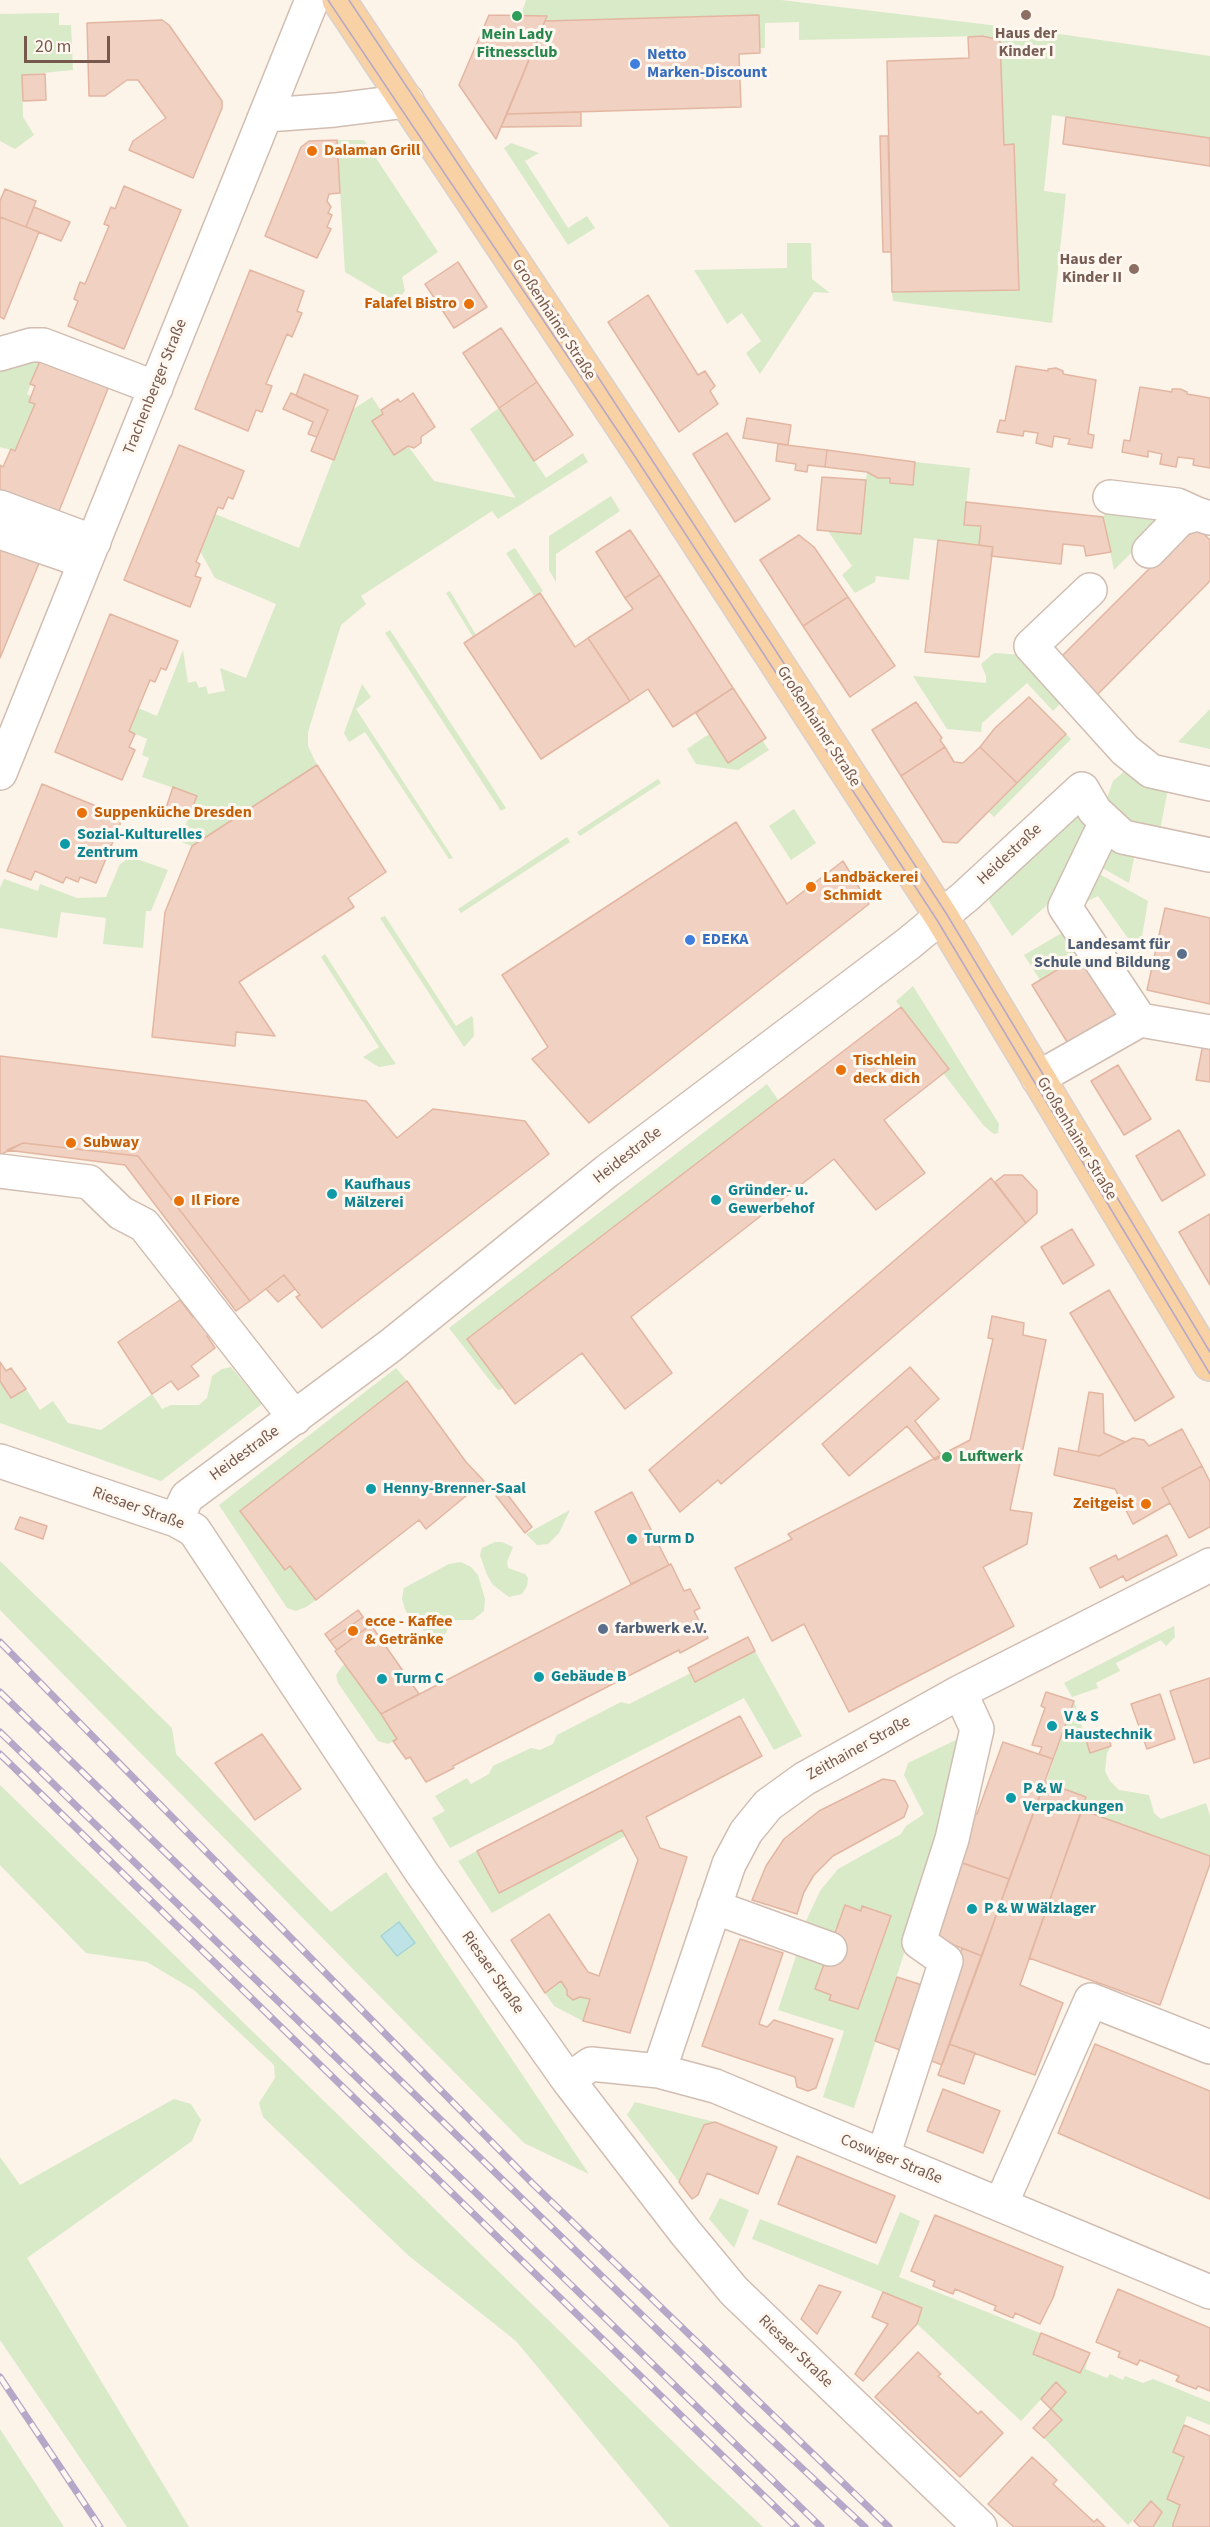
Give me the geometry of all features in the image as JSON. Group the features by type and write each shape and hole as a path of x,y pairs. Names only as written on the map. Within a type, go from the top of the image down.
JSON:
{"main road":[{"name":"Großenhainer Straße","path":"339,0 634,443 941,916 1210,1364"}],"street":[{"name":"Trachenberger Straße","path":"0,773 11,712 90,552 312,0"},
{"path":"267,114 335,110 407,101"},
{"path":"0,354 31,345 43,345 156,388"},
{"path":"1110,497 1177,505 1204,516"},
{"path":"0,507 90,552"},
{"path":"1149,551 1179,519 1204,516"},
{"path":"0,532 90,552"},
{"path":"1090,590 1031,646 1125,750 1151,771 1210,784"},
{"name":"Heidestraße","path":"176,1520 187,1497 429,1316 607,1171 941,916 1082,789 1095,811 1106,822"},
{"path":"1140,1020 1065,907 1106,822 1123,837 1210,855"},
{"path":"1038,1078 1140,1020 1210,1032"},
{"path":"0,1171 89,1182 121,1213 144,1225 295,1418"},
{"name":"Riesaer Straße","path":"0,1461 176,1520 194,1530 415,1863 568,2080 734,2291 980,2527"},
{"name":"Zeithainer Straße","path":"659,2071 714,1907 738,1848 746,1832 768,1805 804,1779 960,1692 1210,1565"},
{"path":"883,2156 946,1961 919,1942 952,1839 977,1729 960,1692"},
{"path":"714,1907 830,1949"},
{"path":"1001,2204 1091,2000 1200,2035"},
{"name":"Coswiger Straße","path":"568,2080 591,2064 659,2071 714,2086 1210,2292"}],"green space":[{"path":"526,0 781,0 1032,30 1210,56 1210,138 1052,115 1044,191 1066,194 1052,323 893,301 892,292 1019,289 1014,145 1004,145 1000,40 982,36 799,40 799,22 765,23 765,48 760,48 758,16 545,21 546,16 521,16"},
{"path":"59,13 59,25 71,25 73,70 22,75 23,117 34,135 15,149 0,141 0,14"},
{"path":"337,140 364,140 438,252 402,277 405,291 396,302 345,272"},
{"path":"511,143 539,153 525,161 568,228 587,216 595,228 568,245 504,148"},
{"path":"787,243 811,243 812,279 830,293 814,292 760,374 746,353 761,341 742,313 727,324 694,270 787,268"},
{"path":"43,354 27,394 31,396 29,402 35,404 15,451 0,447 0,363"},
{"path":"372,397 383,414 372,421 394,454 408,446 434,481 516,498 470,429 499,408 546,478 583,453 588,462 498,519 492,511 361,596 366,604 341,625 308,732 308,746 317,765 192,846 179,841 197,796 142,777 149,758 142,755 147,739 129,731 138,708 157,716 183,650 188,683 196,681 199,688 206,686 208,694 225,691 220,668 246,678 276,604 215,578 200,551 215,514 299,548 352,410"},
{"path":"915,462 970,468 964,525 981,526 979,545 914,538 909,580 876,576 875,582 855,593 842,575 852,566 828,531 866,480 867,472 913,484"},
{"path":"611,496 620,511 556,554 556,582 549,570 549,536"},
{"path":"1110,507 1168,516 1114,570 1103,517"},
{"path":"515,548 543,591 534,596 506,553"},
{"path":"450,591 476,635 473,637 446,593"},
{"path":"390,630 506,808 501,811 385,633"},
{"path":"994,653 1023,655 1064,700 1053,711 1027,683 982,723 981,732 947,729 913,676 986,683 981,664"},
{"path":"362,684 371,697 356,709 453,858 449,859 365,732 349,742 344,733"},
{"path":"1210,709 1210,749 1178,742"},
{"path":"709,734 728,763 762,740 769,750 738,770 696,764 687,749"},
{"path":"1066,734 1071,739 994,817 989,812"},
{"path":"1127,769 1168,789 1159,835 1128,830 1106,801 1113,781"},
{"path":"658,779 661,783 580,836 577,832"},
{"path":"794,809 816,843 791,860 769,826"},
{"path":"1077,814 1084,818 1086,825 1046,906 1012,936 989,901 991,892"},
{"path":"567,837 570,842 461,913 458,909"},
{"path":"1111,845 1135,853 1129,883 1097,865"},
{"path":"131,857 168,870 151,911 146,911 143,948 103,944 106,918 61,912 57,938 0,928 0,888 4,879 38,891 40,884 77,898 106,897 120,864"},
{"path":"1094,871 1148,901 1139,954 1098,896 1080,905"},
{"path":"385,916 456,1026 472,1016 474,1036 464,1047 380,918"},
{"path":"1067,930 1082,955 1040,980 1024,955"},
{"path":"325,954 396,1064 379,1067 363,1057 379,1047 321,957"},
{"path":"913,986 999,1124 998,1133 994,1134 984,1126 943,1073 948,1069 896,1001"},
{"path":"767,1084 779,1101 503,1388 499,1390 495,1387 449,1328"},
{"path":"231,1367 252,1392 260,1390 266,1401 161,1481 0,1423 0,1381 11,1398 26,1389 40,1410 53,1401 68,1423 101,1430 152,1394 162,1409 171,1405 199,1405 207,1398 212,1376 222,1369"},
{"path":"396,1368 407,1381 240,1511 285,1570 290,1566 316,1600 296,1611 287,1608 219,1505"},
{"path":"570,1510 559,1533 548,1544 537,1545 526,1534"},
{"path":"495,1542 502,1542 513,1547 507,1562 508,1568 525,1574 528,1578 527,1586 522,1594 509,1597 493,1585 487,1575 480,1555 482,1548"},
{"path":"0,1561 172,1728 176,1754 331,1912 386,1872 589,2174 524,2143 0,1610"},
{"path":"461,1562 471,1567 478,1575 485,1599 484,1611 473,1620 452,1620 446,1633 439,1636 429,1635 410,1619 402,1599 404,1588 449,1564"},
{"path":"1174,1626 1175,1637 1166,1646 1161,1640 1116,1663 1120,1671 1096,1683 1098,1688 1072,1697 1064,1683"},
{"path":"755,1651 802,1736 774,1750 744,1698 450,1848 432,1818 445,1811 435,1796 467,1778 471,1784 489,1774 493,1766 531,1748 540,1750 553,1744 557,1735 621,1702 629,1704 691,1673 696,1682"},
{"path":"344,1664 397,1739 388,1744 378,1741 338,1683 336,1675"},
{"path":"1074,1701 1090,1753 1111,1746 1107,1753 1105,1771 1110,1781 1119,1790 1149,1795 1154,1813 1161,1819 1206,1803 1210,1816 1210,1856 1082,1810 1086,1797 1046,1782"},
{"path":"964,1736 947,1821 854,2108 823,2097 844,2031 778,2010 796,1956 827,1956 816,1989 831,1995 829,1999 858,2009 891,1916 863,1906 861,1911 845,1905 832,1941 806,1921 820,1891 838,1869 901,1834 906,1826 924,1814 904,1775 908,1763"},
{"path":"0,1785 763,2527 670,2527 516,2341 409,2256 263,2117 259,2103 275,2078 274,2065 194,1990 147,1962 86,1953 0,1865"},
{"path":"622,1830 625,1836 492,1913 458,1861 477,1851 500,1893"},
{"path":"561,1981 567,1990 567,1995 573,1999 580,1997 590,1999 583,2021 554,2006 545,1993"},
{"path":"174,2099 191,2104 201,2120 192,2141 27,2258 189,2527 127,2527 0,2340 0,2157 20,2185"},
{"path":"635,2102 715,2122 704,2125 679,2182 627,2115"},
{"path":"720,2198 749,2210 734,2248 709,2219"},
{"path":"900,2212 920,2221 899,2277 1090,2353 1085,2369 1107,2378 1110,2374 1123,2380 1125,2376 1143,2383 1153,2379 1210,2402 1210,2425 1187,2416 1173,2452 1184,2457 1167,2499 1180,2505 1173,2527 1153,2527 1162,2512 1151,2502 1128,2525 1044,2438 1062,2420 1051,2409 1066,2392 1056,2383 1021,2421 917,2324 922,2308 752,2239 760,2219 878,2265"},
{"path":"0,2429 64,2527 0,2527"}],"water":[{"path":"399,1922 415,1943 397,1956 381,1936"}],"building":[{"path":"489,15 547,16 496,139 459,85"},
{"path":"759,15 760,53 739,54 741,107 507,114 545,21"},
{"path":"162,20 169,25 222,101 222,108 193,178 129,150 133,141 166,118 138,80 127,80 105,96 89,96 87,23"},
{"path":"982,36 1000,40 1004,145 1014,144 1019,290 892,292 887,61 969,58 968,37"},
{"path":"45,74 46,100 23,101 22,75"},
{"path":"581,112 581,126 501,127 507,114"},
{"path":"1066,117 1210,138 1210,166 1063,144"},
{"path":"880,136 888,136 891,252 883,252"},
{"path":"337,140 340,193 329,194 327,201 331,207 328,213 332,215 327,227 331,229 317,258 265,236 301,147 309,141"},
{"path":"124,186 181,210 124,349 68,326 78,301 74,299 80,282 85,284 109,226 104,224 111,207 115,209"},
{"path":"5,189 36,201 26,227 0,217 0,201"},
{"path":"34,207 70,222 61,241 26,227"},
{"path":"0,217 39,232 4,319 0,317"},
{"path":"458,262 487,307 454,328 425,284"},
{"path":"250,270 304,291 297,311 302,313 292,337 287,334 266,384 272,386 262,412 256,410 248,431 195,409"},
{"path":"648,295 698,375 705,371 715,386 710,391 718,404 679,432 608,322"},
{"path":"501,328 537,382 499,408 463,353"},
{"path":"43,354 111,381 55,521 0,499 0,465 3,467 11,449 15,451 35,404 29,402 35,386 30,384"},
{"path":"1016,366 1048,371 1048,369 1056,368 1063,371 1063,374 1096,380 1088,434 1094,435 1092,448 1068,444 1070,439 1054,436 1052,447 1036,443 1038,433 1024,431 1023,436 997,432 1000,420 1005,421"},
{"path":"304,374 358,396 334,460 311,451 328,410 296,396"},
{"path":"537,382 573,435 534,461 499,408"},
{"path":"1140,387 1172,392 1172,389 1180,389 1187,394 1210,398 1210,468 1193,465 1194,459 1178,457 1176,467 1160,464 1162,454 1148,451 1148,457 1122,452 1124,440 1130,441"},
{"path":"291,393 328,410 317,437 308,434 313,422 283,409"},
{"path":"413,393 435,427 421,437 421,443 414,448 408,446 394,455 372,421 383,414 381,410 398,399 400,402"},
{"path":"747,418 791,425 788,445 743,438"},
{"path":"727,433 770,499 735,522 693,454"},
{"path":"778,444 827,450 825,467 808,465 807,472 795,470 796,464 776,461"},
{"path":"179,445 244,471 233,499 228,497 223,509 218,507 196,562 200,564 195,576 201,578 190,607 124,580"},
{"path":"827,450 915,462 913,485 890,483 890,478 878,478 867,472 825,467"},
{"path":"822,477 866,480 861,534 817,530"},
{"path":"966,502 1103,517 1111,552 1086,556 1084,546 1063,544 1061,564 991,556 993,547 979,545 981,526 964,525"},
{"path":"1194,524 1210,540 1210,581 1096,696 1059,659"},
{"path":"630,530 660,575 625,598 596,552"},
{"path":"799,535 814,547 848,597 803,626 760,560"},
{"path":"0,539 42,556 0,658"},
{"path":"938,540 993,547 979,657 925,652"},
{"path":"660,575 733,688 673,727 648,689 630,701 588,638 633,609 625,598"},
{"path":"540,593 575,647 588,638 630,701 541,759 464,643"},
{"path":"848,597 895,666 850,697 803,626"},
{"path":"110,614 178,641 166,670 161,668 155,682 150,680 129,731 135,734 129,747 135,750 122,780 55,752"},
{"path":"733,688 766,738 728,763 696,713"},
{"path":"1029,697 1066,734 1017,783 980,747 995,728"},
{"path":"916,702 942,738 940,740 945,747 901,776 872,730"},
{"path":"945,747 954,762 963,763 980,747 1017,783 957,843 943,842 901,776"},
{"path":"317,765 386,872 348,898 354,907 239,982 275,1036 236,1032 235,1046 152,1037 165,912 192,846"},
{"name":"Sozial-Kulturelles Zentrum","path":"42,784 123,817 96,883 80,877 78,882 66,877 63,883 35,871 31,880 7,871"},
{"path":"173,787 197,796 188,819 165,811"},
{"name":"EDEKA","path":"736,822 787,904 843,861 869,904 589,1123 532,1059 548,1047 502,975"},
{"name":"Landesamt für Schule und Bildung","path":"1165,908 1210,918 1210,1004 1147,990"},
{"path":"1082,955 1118,1015 1069,1045 1032,985"},
{"name":"Gründer- u. Gewerbehof","path":"901,1007 949,1069 884,1120 925,1173 876,1210 834,1159 631,1317 672,1373 625,1409 582,1353 515,1404 467,1339"},
{"path":"1203,1044 1210,1045 1210,1082 1196,1080"},
{"name":"Kaufhaus Mälzerei","path":"0,1056 366,1101 397,1138 433,1109 525,1121 549,1154 322,1328 296,1297 300,1295 284,1275 250,1301 138,1156 23,1143 0,1155"},
{"path":"1118,1065 1151,1119 1124,1135 1091,1081"},
{"path":"1179,1130 1205,1175 1162,1201 1136,1156"},
{"path":"23,1143 138,1156 250,1301 236,1311 125,1165 7,1150"},
{"path":"1004,1175 1022,1175 1037,1191 1037,1213 1026,1223 995,1182"},
{"path":"991,1178 1026,1223 721,1484 718,1480 680,1512 649,1470"},
{"path":"1210,1214 1210,1285 1179,1232"},
{"path":"1072,1229 1094,1265 1063,1284 1041,1247"},
{"path":"284,1275 295,1289 278,1302 266,1289"},
{"path":"1109,1290 1174,1397 1135,1421 1070,1313"},
{"path":"180,1300 193,1317 199,1312 213,1332 207,1336 215,1348 191,1366 199,1376 178,1390 171,1381 152,1394 118,1342"},
{"path":"992,1316 1024,1323 1023,1335 1046,1340 1010,1510 1032,1513 1027,1544 983,1567 1014,1626 849,1712 804,1624 772,1641 735,1568 792,1539 788,1534 970,1440 993,1339 988,1338"},
{"path":"0,1362 6,1371 11,1368 26,1389 11,1398 0,1381"},
{"path":"910,1367 939,1399 915,1421 942,1456 935,1460 907,1426 849,1476 822,1444"},
{"name":"Henny-Brenner-Saal","path":"407,1381 466,1462 484,1481 426,1529 419,1520 316,1600 290,1566 285,1570 240,1511"},
{"path":"1089,1392 1103,1394 1104,1433 1125,1442 1099,1456 1078,1452"},
{"path":"1182,1429 1202,1466 1162,1488 1170,1503 1133,1524 1115,1489 1054,1475 1059,1448 1099,1456 1133,1438 1144,1440 1149,1446"},
{"path":"1202,1466 1210,1482 1210,1527 1189,1538 1162,1488"},
{"path":"504,1490 532,1527 525,1533 496,1496"},
{"name":"Turm D","path":"632,1492 669,1565 631,1584 595,1512"},
{"path":"20,1517 47,1526 43,1539 15,1529"},
{"path":"1167,1535 1177,1555 1126,1581 1123,1576 1100,1588 1090,1568 1116,1555 1118,1560"},
{"name":"Gebäude B","path":"671,1564 684,1591 690,1589 700,1608 694,1611 708,1638 680,1653 679,1650 426,1782 410,1757 406,1759 393,1741 397,1739 381,1714"},
{"path":"358,1610 363,1617 330,1641 325,1634"},
{"name":"ecce - Kaffee & Getränke","path":"363,1617 369,1626 337,1650 330,1641"},
{"name":"Turm C","path":"371,1625 419,1694 381,1714 335,1651"},
{"path":"748,1637 755,1651 695,1682 688,1668"},
{"path":"1210,1678 1210,1758 1194,1763 1170,1691"},
{"name":"V & S Haustechnik","path":"1046,1692 1074,1701 1053,1759 1039,1754 1042,1747 1032,1745 1045,1708 1041,1706"},
{"path":"1160,1694 1175,1739 1147,1749 1131,1704"},
{"path":"740,1716 762,1756 646,1817 660,1848 687,1857 630,2033 583,2021 590,1999 580,1997 573,2000 567,1995 567,1990 561,1981 545,1993 511,1940 549,1914 588,1972 599,1976 638,1860 622,1830 499,1893 477,1851"},
{"path":"1107,1733 1111,1746 1090,1753 1086,1740"},
{"path":"262,1734 301,1789 255,1820 215,1763"},
{"name":"P & W Verpackungen","path":"1003,1742 1053,1759 1009,1879 960,1862 974,1813 977,1814"},
{"path":"883,1779 895,1781 908,1806 904,1817 833,1856 814,1875 804,1892 797,1914 752,1900 766,1866 784,1839 819,1811"},
{"path":"1045,1782 1086,1797 1020,1985 1063,2003 1035,2075 949,2044"},
{"path":"1082,1810 1210,1856 1210,1864 1160,2005 1029,1958"},
{"name":"P & W Wälzlager","path":"962,1863 1009,1879 982,1956 936,1938"},
{"path":"845,1905 861,1911 862,1906 891,1916 858,2009 829,2000 831,1995 815,1989"},
{"path":"740,1939 783,1953 759,2024 767,2027 774,2020 833,2039 816,2088 808,2091 797,2087 795,2077 702,2046"},
{"path":"962,1948 982,1956 942,2065 924,2058"},
{"path":"897,1977 925,1986 903,2051 875,2041"},
{"path":"949,2044 975,2053 964,2084 938,2075"},
{"path":"1095,2044 1210,2091 1210,2199 1058,2133"},
{"path":"943,2089 1000,2111 983,2153 927,2131"},
{"path":"715,2122 777,2147 758,2194 707,2173 698,2195 692,2199 679,2182 704,2125"},
{"path":"797,2156 895,2196 876,2243 778,2204"},
{"path":"935,2215 1063,2267 1053,2298 1040,2324 1015,2313 1013,2318 994,2310 996,2306 955,2289 953,2294 933,2286 935,2281 911,2271"},
{"path":"819,2285 841,2292 817,2334 801,2319"},
{"path":"1118,2289 1210,2328 1210,2391 1198,2386 1196,2389 1176,2381 1179,2376 1140,2360 1137,2365 1118,2357 1120,2352 1096,2342"},
{"path":"883,2292 922,2308 917,2324 863,2381 855,2374 888,2324 872,2317"},
{"path":"1041,2333 1090,2353 1080,2373 1033,2354"},
{"path":"918,2352 941,2374 938,2376 978,2414 981,2411 1003,2433 960,2477 875,2397"},
{"path":"1056,2382 1066,2392 1051,2409 1041,2399"},
{"path":"1051,2409 1062,2420 1044,2438 1033,2428"},
{"path":"1184,2425 1210,2436 1210,2527 1173,2527 1180,2505 1167,2499 1184,2457 1173,2452"},
{"path":"1032,2457 1057,2480 1053,2484 1094,2522 1097,2519 1105,2527 1014,2527 988,2504"},
{"path":"1151,2501 1162,2512 1153,2527 1140,2527 1134,2521"}],"tram line":[{"path":"328,0 634,455 937,920 1210,1374"},
{"path":"349,0 528,269 946,913 1210,1352"}],"railway":[{"path":"0,1642 532,2183 889,2527"},
{"path":"0,1692 744,2414 865,2527"},
{"path":"0,1732 821,2527"},
{"path":"0,1754 796,2527"},
{"path":"0,2377 100,2527"}],"place":[{"name":"Haus der Kinder I","path":"1026,15"},
{"name":"Mein Lady Fitnessclub","path":"517,16"},
{"name":"Netto Marken-Discount","path":"635,64"},
{"name":"Dalaman Grill","path":"312,151"},
{"name":"Haus der Kinder II","path":"1134,269"},
{"name":"Falafel Bistro","path":"469,304"},
{"name":"Suppenküche Dresden","path":"82,813"},
{"name":"Sozial-Kulturelles Zentrum","path":"65,844"},
{"name":"Landbäckerei Schmidt","path":"811,887"},
{"name":"EDEKA","path":"690,940"},
{"name":"Landesamt für Schule und Bildung","path":"1182,954"},
{"name":"Tischlein deck dich","path":"841,1070"},
{"name":"Subway","path":"71,1143"},
{"name":"Kaufhaus Mälzerei","path":"332,1194"},
{"name":"Gründer- u. Gewerbehof","path":"716,1200"},
{"name":"Il Fiore","path":"179,1201"},
{"name":"Luftwerk","path":"947,1457"},
{"name":"Henny-Brenner-Saal","path":"371,1489"},
{"name":"Zeitgeist","path":"1146,1504"},
{"name":"Turm D","path":"632,1539"},
{"name":"farbwerk e.V.","path":"603,1629"},
{"name":"ecce - Kaffee & Getränke","path":"353,1631"},
{"name":"Gebäude B","path":"539,1677"},
{"name":"Turm C","path":"382,1679"},
{"name":"V & S Haustechnik","path":"1052,1726"},
{"name":"P & W Verpackungen","path":"1011,1798"},
{"name":"P & W Wälzlager","path":"972,1909"}]}
